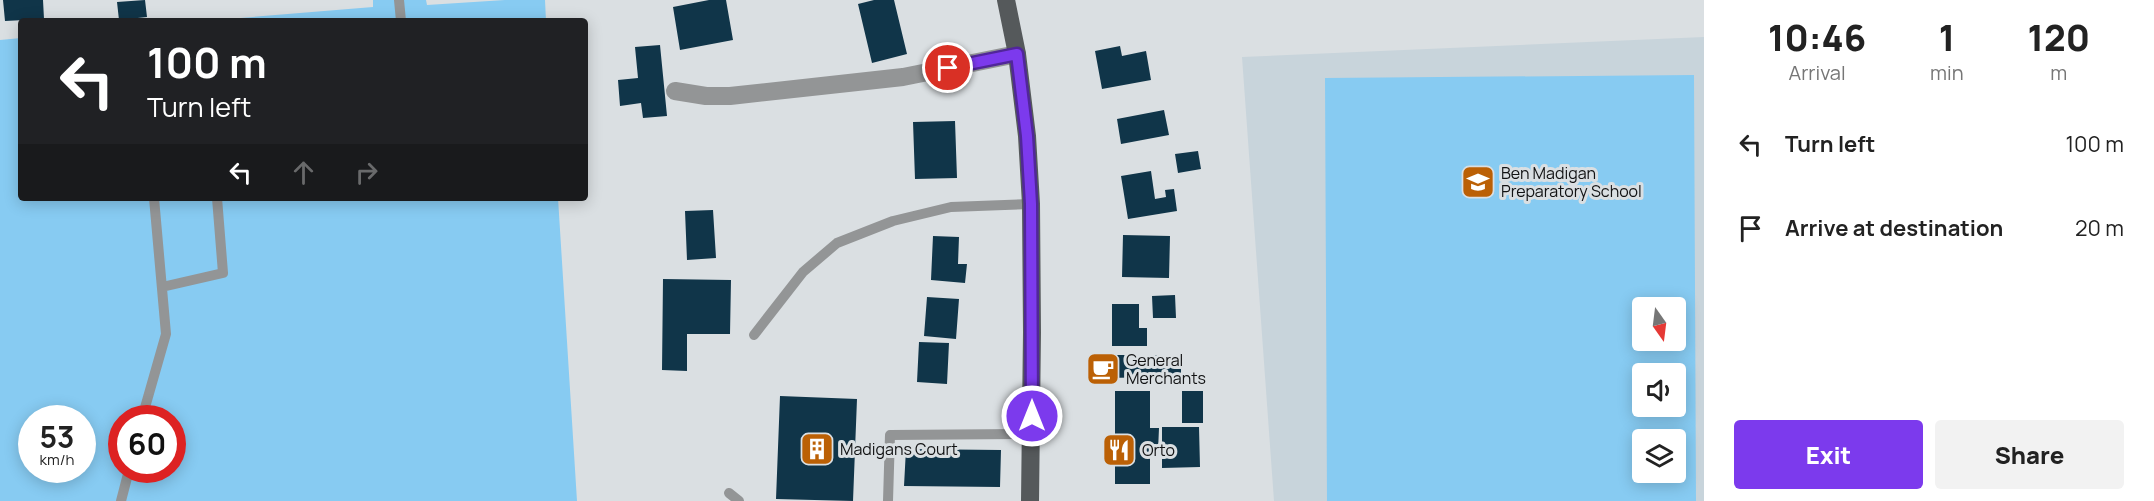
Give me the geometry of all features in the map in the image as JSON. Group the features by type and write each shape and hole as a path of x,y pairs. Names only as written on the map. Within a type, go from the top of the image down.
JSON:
{"main road":[{"path":"1006,0 1017,54 1027,136 1031,204 1030,501"}],"street":[{"path":"675,91 706,96 730,96 903,77 1017,54"}],"lane":[{"path":"399,0 401,18"},
{"path":"146,405 166,333 154,201"},
{"path":"162,288 223,273 217,201"},
{"path":"754,335 803,272 837,243 893,221 951,207 1031,204"},
{"path":"888,501 890,435 1032,434"},
{"path":"121,501 125,485"},
{"path":"125,485 127,501"},
{"path":"729,492 739,501"}],"shaded area":[{"path":"373,0 426,0 427,5 545,0 546,18 240,18 373,7"},
{"name":"Ben Madigan Preparatory School","path":"1704,37 1704,501 1274,501 1242,57"},
{"path":"18,38 18,201 558,201 577,501 0,501 0,40"},
{"name":"Ben Madigan Preparatory School","path":"1694,75 1696,501 1327,501 1325,78"}],"building":[{"path":"3,0 43,0 44,18 18,18 18,20 5,21"},
{"path":"145,0 147,17 119,18 117,2"},
{"path":"709,0 726,0 733,40 680,50 673,7"},
{"path":"874,0 894,0 907,54 872,63 858,4"},
{"path":"660,45 667,116 643,118 641,103 620,106 618,80 638,78 635,47"},
{"path":"1120,46 1122,56 1146,51 1151,80 1102,89 1095,51"},
{"path":"1164,110 1169,135 1121,144 1117,119"},
{"path":"955,121 957,178 915,179 913,122"},
{"path":"1198,151 1201,169 1178,173 1175,154"},
{"path":"1151,171 1155,199 1166,197 1165,190 1174,189 1177,211 1128,219 1121,176"},
{"path":"713,210 716,258 687,260 685,211"},
{"path":"1123,235 1170,236 1169,278 1122,277"},
{"path":"933,236 959,237 958,264 967,264 965,283 931,280"},
{"path":"663,279 731,280 730,334 687,334 687,371 662,370"},
{"path":"1175,295 1176,318 1153,318 1152,296"},
{"path":"927,297 959,299 956,339 924,336"},
{"path":"1112,304 1139,304 1139,328 1147,328 1147,346 1112,346"},
{"path":"919,342 949,343 947,384 917,382"},
{"path":"1098,355 1181,355 1181,377 1098,378"},
{"path":"1115,391 1150,391 1150,428 1159,428 1158,451 1150,451 1150,484 1115,484"},
{"path":"1182,391 1203,391 1203,423 1182,423"},
{"name":"Madigans Court","path":"780,396 857,399 853,501 776,499"},
{"path":"1162,427 1199,427 1200,467 1162,468"},
{"path":"906,449 1001,450 1000,487 904,486"}],"place":[{"name":"Ben Madigan Preparatory School","path":"1478,182"},
{"name":"General Merchants","path":"1103,369"},
{"name":"Madigans Court","path":"817,449"},
{"name":"Orto","path":"1119,450"}],"route":[{"path":"948,68 1017,54 1027,136 1031,204 1032,416"}]}
